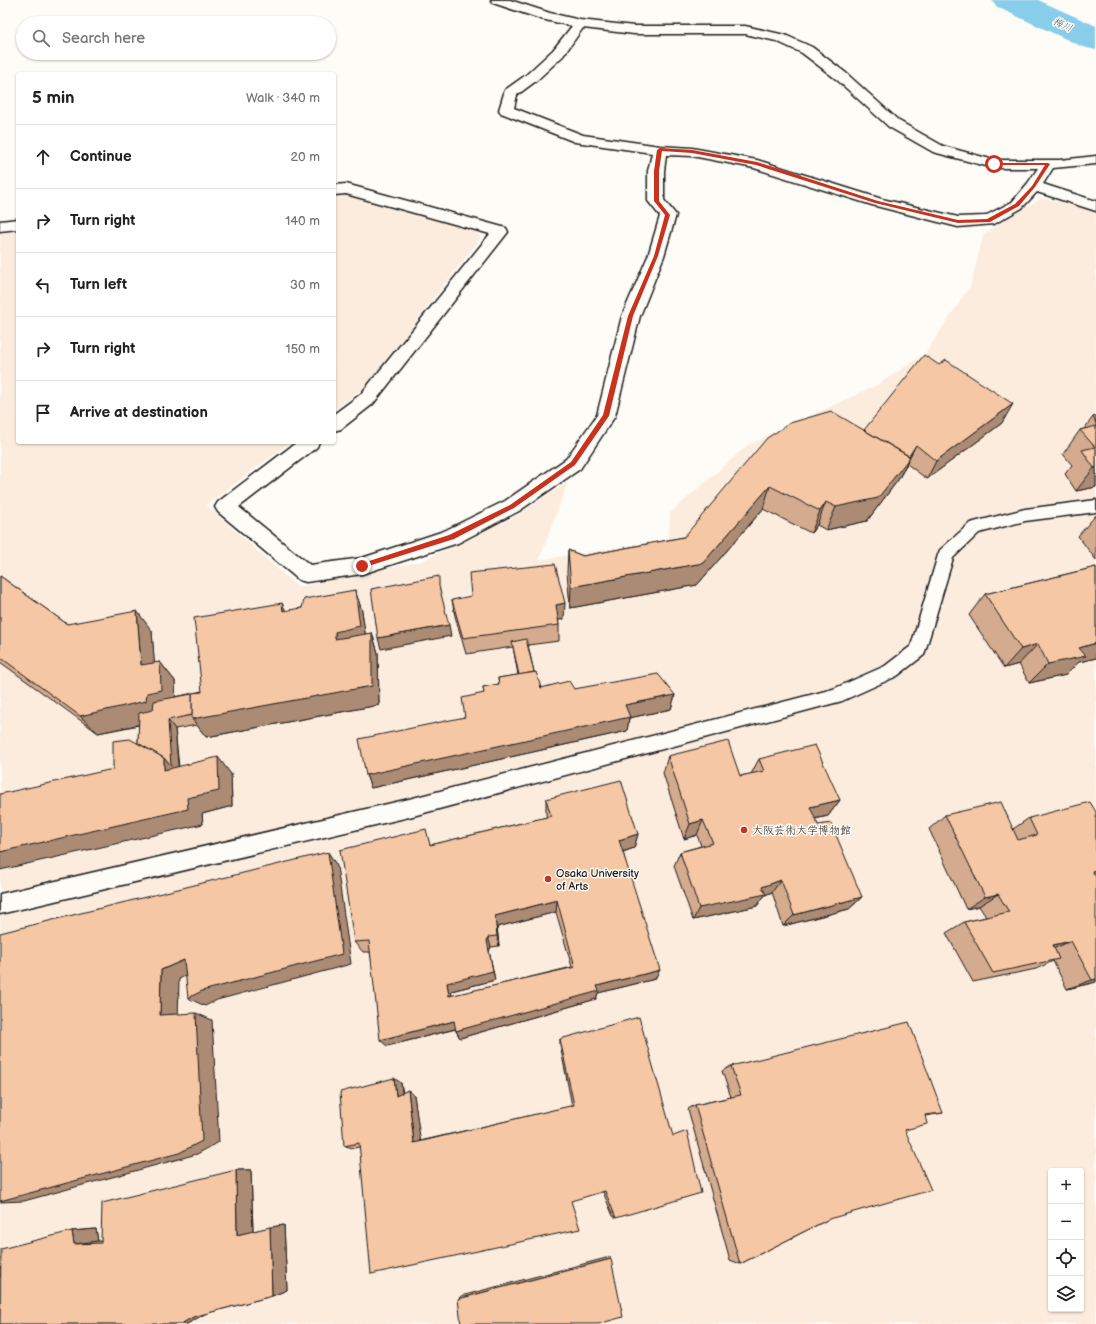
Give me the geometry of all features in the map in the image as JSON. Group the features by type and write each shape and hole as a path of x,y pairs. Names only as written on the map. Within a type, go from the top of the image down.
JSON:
{"street":[{"path":"497,0 546,16 580,24 634,30 745,30 780,38 806,50 842,76 894,124 938,149 994,164 1048,164 1096,160"},
{"path":"580,24 558,53 531,78 510,92 506,110 580,139 660,150 692,152 757,164 877,202 958,222 988,220 1017,205 1034,186 1048,164"},
{"path":"307,444 225,507 306,574 362,566 452,537 512,506 573,464 606,416 631,316 656,256 668,215 656,201 656,171 660,150"},
{"path":"1034,186 1096,206"},
{"path":"336,190 346,189 500,232 367,399 336,422"},
{"path":"0,226 16,224"}],"lane":[{"path":"0,904 409,808 836,696 891,671 918,650 946,555 974,528 1025,515 1096,506"}],"shaded area":[{"path":"339,194 475,229 481,238 364,388 336,409 336,195"},
{"name":"Osaka University of Arts","path":"1043,198 1096,211 1096,1324 0,1324 0,233 16,231 16,444 288,444 206,505 298,587 422,561 512,518 568,482 539,560 669,539 670,513 748,445 877,385 925,354 971,285 983,236 1006,217"}],"building":[{"path":"924,355 939,365 946,360 1013,404 936,461 916,445 909,456 864,430"},
{"path":"831,411 910,457 878,498 836,507 826,502 820,511 770,486 703,563 571,587 568,550 583,556 684,537 767,438 790,423"},
{"path":"1096,416 1096,423 1093,417"},
{"path":"1096,426 1096,467 1094,468 1082,450 1095,447 1080,430"},
{"path":"555,564 565,603 556,605 559,625 463,638 452,600 471,596 469,573"},
{"path":"1096,567 1096,643 1079,648 1086,656 1048,664 1038,644 1021,649 985,594"},
{"path":"0,576 67,624 137,611 141,665 160,662 161,690 147,693 146,701 80,716 0,657"},
{"path":"439,576 439,586 449,625 378,638 371,589"},
{"path":"355,590 360,626 335,632 335,639 372,633 372,686 192,719 192,693 202,692 194,618 282,603 283,611 302,608 304,599"},
{"path":"526,639 534,672 519,675 512,642"},
{"path":"536,672 541,688 569,681 574,689 658,674 675,695 625,705 630,717 366,775 359,739 465,717 462,698 484,693 483,687 499,684 498,678"},
{"path":"192,694 192,715 168,720 171,766 164,758 138,743 139,713 153,710 154,701"},
{"path":"130,739 164,758 164,770 218,757 219,791 187,798 188,809 0,852 0,794 113,769 113,741"},
{"path":"728,741 740,776 764,771 759,759 815,745 840,800 810,807 818,825 831,823 862,897 794,915 781,880 762,887 766,894 699,908 680,852 713,843 703,820 690,824 668,756"},
{"path":"621,780 638,834 619,840 660,970 597,986 599,991 456,1031 454,1021 380,1040 369,941 354,942 340,850 426,829 430,845 551,816 546,799","holes":["557,900 575,967 449,996 447,983 493,971 487,941 488,937 497,936 495,916"]},
{"path":"1001,802 1018,840 1037,835 1029,818 1090,802 1096,812 1096,870 1092,871 1096,877 1096,979 1092,980 1071,941 1053,945 1059,959 993,973 964,922 1009,912 998,894 985,897 945,815"},
{"path":"328,852 342,954 202,991 188,998 184,960 161,970 160,1015 196,1013 202,1141 179,1153 0,1201 0,933"},
{"path":"639,1017 673,1136 687,1131 701,1193 616,1218 605,1191 571,1201 580,1229 371,1274 359,1143 344,1146 340,1092 394,1078 396,1096 408,1090 414,1143 574,1105 560,1039"},
{"path":"909,1022 943,1113 925,1115 927,1124 905,1130 931,1190 829,1219 740,1264 695,1105 741,1095 731,1066"},
{"path":"236,1170 237,1235 270,1227 272,1296 193,1317 181,1324 0,1324 1,1249 72,1231 74,1244 101,1243 102,1203"},
{"path":"611,1259 623,1317 598,1324 461,1324 458,1299"}],"waterway":[{"name":"梅川","path":"1009,0 1096,39"}],"place":[{"name":"大阪芸術大学博物館","path":"744,830"},
{"name":"Osaka University of Arts","path":"548,879"}],"route":[{"path":"362,566 452,537 512,506 573,464 606,416 631,316 656,256 668,215 656,201 656,171 660,150 692,152 757,164 877,202 958,222 988,220 1017,205 1034,186 1048,164 994,164"}]}
